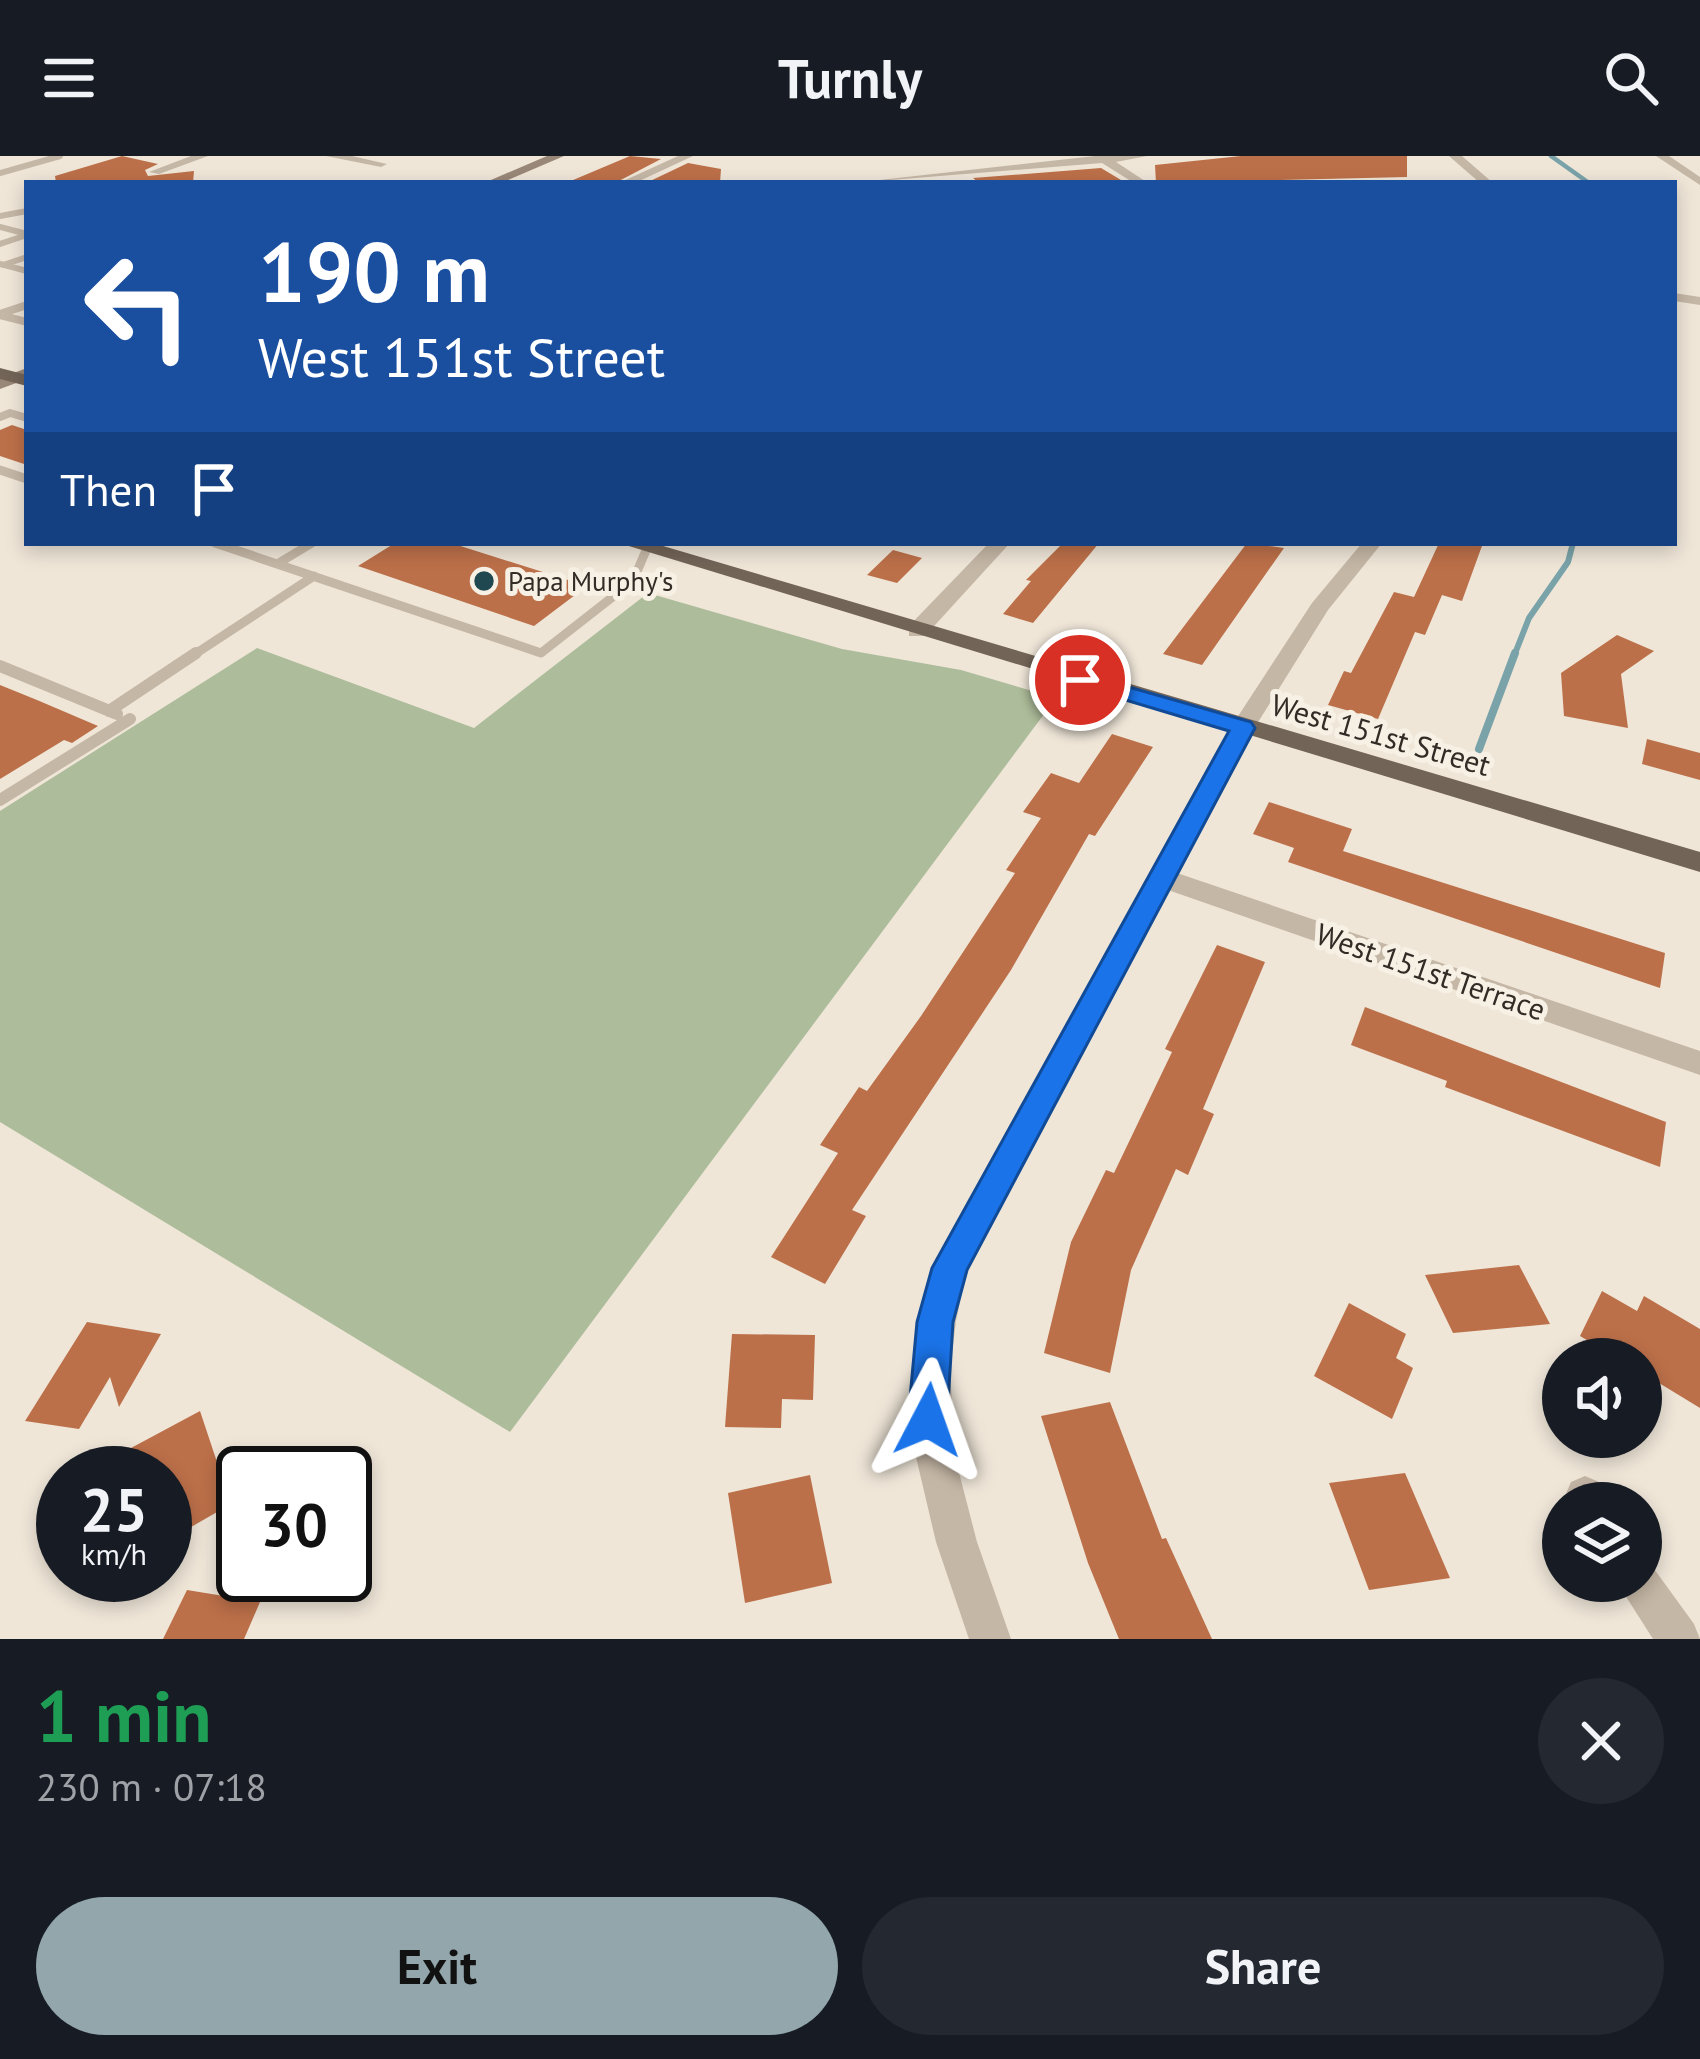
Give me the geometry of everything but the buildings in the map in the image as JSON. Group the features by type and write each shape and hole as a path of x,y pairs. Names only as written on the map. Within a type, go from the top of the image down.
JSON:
{"main road":[{"path":"498,180 558,156"},
{"path":"0,352 16,370"},
{"name":"West 151st Street","path":"642,546 917,632 1700,862"}],"street":[{"path":"155,172 202,156"},
{"path":"332,156 381,164"},
{"path":"632,180 687,156"},
{"path":"925,166 942,179 1141,156"},
{"path":"1455,156 1483,180"},
{"path":"1662,156 1700,182"},
{"path":"1101,158 1137,180"},
{"path":"917,632 997,546"},
{"path":"991,1639 944,1509 928,1420 935,1322 950,1268 1243,728 1319,607 1370,546"},
{"name":"West 151st Terrace","path":"1162,878 1700,1063"},
{"path":"1652,1602 1679,1639"}],"lane":[{"path":"0,173 60,156"},
{"path":"224,546 541,653 633,580 639,546"},
{"path":"252,555 267,546"},
{"path":"277,564 307,546"},
{"path":"110,711 314,576"},
{"path":"0,666 130,719 0,800"}],"green space":[{"path":"648,593 842,649 961,670 1056,698 510,1432 0,1122 0,811 257,648 474,728"}],"waterway":[{"path":"1551,156 1585,180"},
{"path":"1514,656 1529,618 1568,562 1572,546"},
{"path":"1479,749 1515,653"}],"place":[{"name":"Papa Murphy's","path":"484,581"}],"route":[{"path":"928,1420 935,1322 950,1268 1243,728 1080,680"}]}
